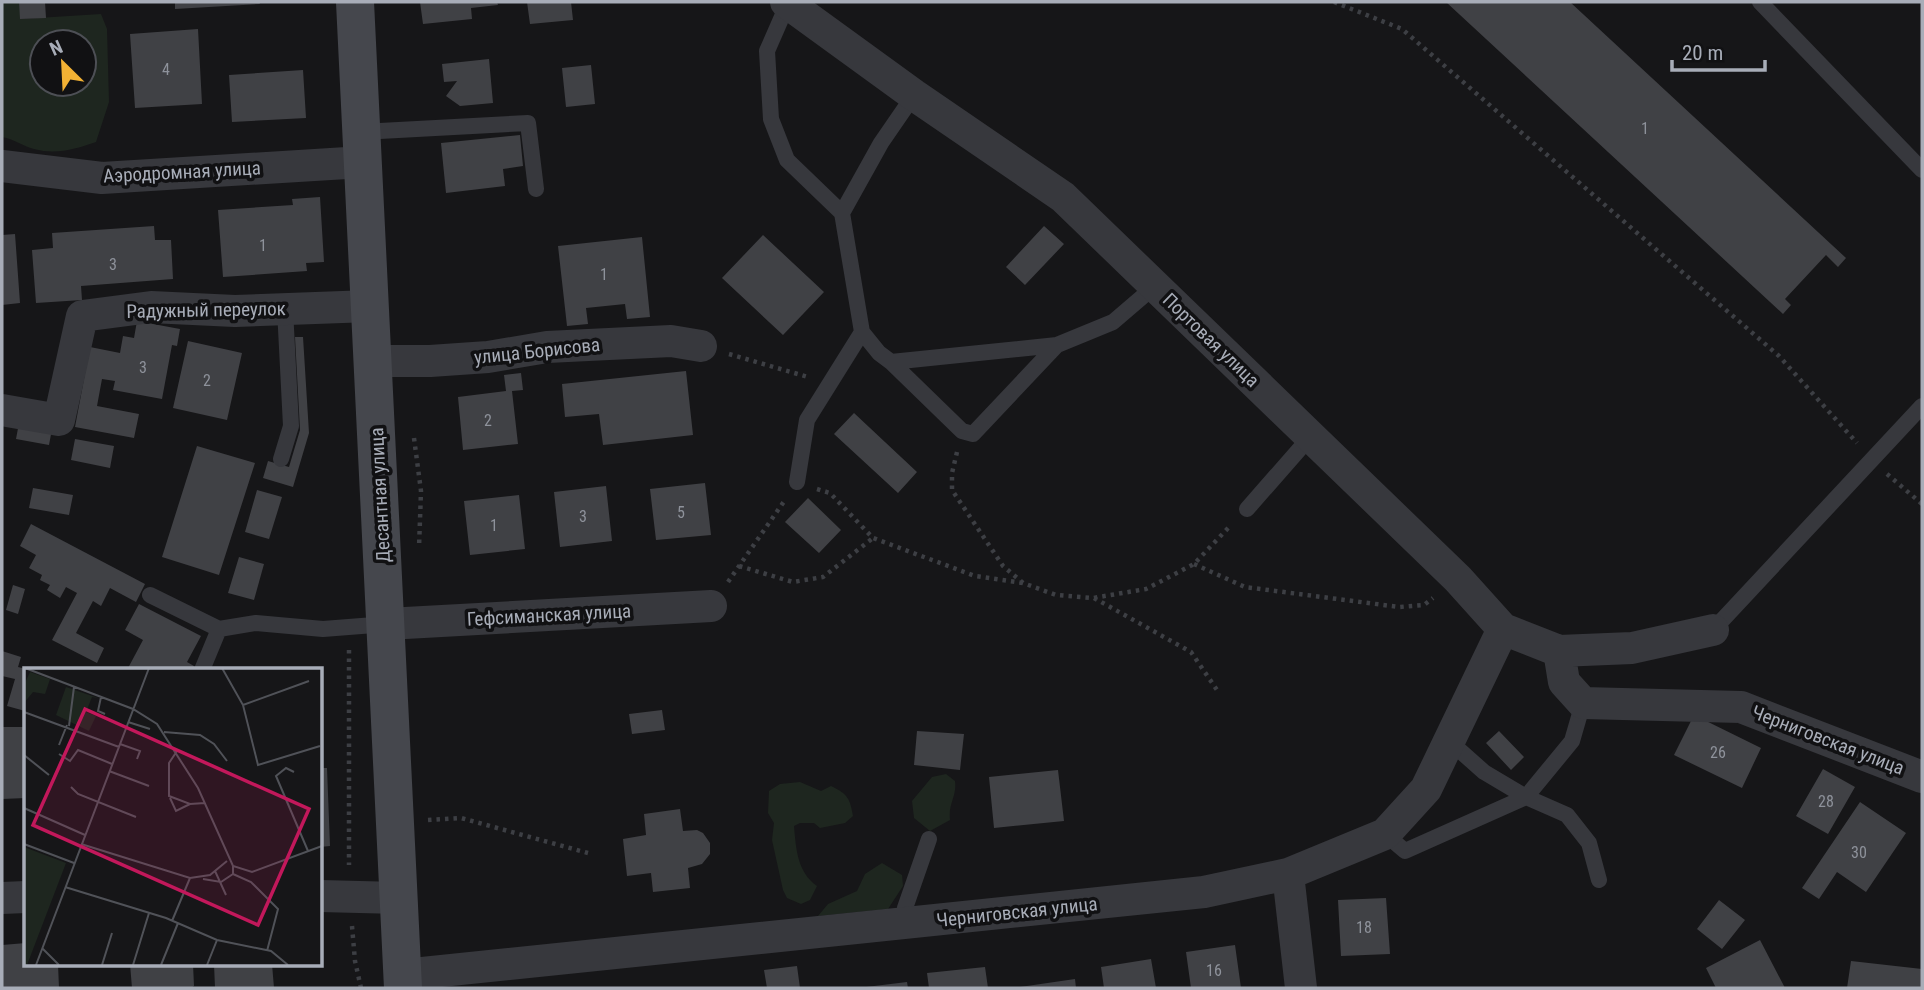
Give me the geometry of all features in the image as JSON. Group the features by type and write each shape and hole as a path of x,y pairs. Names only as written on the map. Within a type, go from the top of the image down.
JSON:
{"street":[{"name":"Десантная улица","path":"355,2 403,982"},
{"name":"Портовая улица","path":"787,3 914,95 1063,197 1458,579 1503,629 1559,651 1632,648 1713,629"},
{"name":"Аэродромная улица","path":"2,166 102,178 362,147"},
{"name":"Радужный переулок","path":"2,410 59,420 82,316 151,307 235,311 370,306"},
{"name":"улица Борисова","path":"373,361 430,361 488,357 547,347 671,341 701,346"},
{"name":"Гефсиманская улица","path":"387,624 711,606"},
{"name":"Черниговская улица","path":"403,982 1204,892 1288,874 1385,834 1426,789 1503,629"},
{"path":"1559,651 1564,682 1583,703"},
{"name":"Черниговская улица","path":"1583,703 1741,707 1922,777"},
{"path":"1288,874 1301,988"},
{"path":"2,898 24,897"},
{"path":"335,897 399,898"}],"lane":[{"path":"1760,2 1922,170"},
{"path":"787,3 767,51 771,120 787,160 842,213 862,332 879,353 962,431 973,434 1057,345"},
{"path":"842,213 881,143 914,95"},
{"path":"362,147 528,123 536,189"},
{"path":"891,362 1057,345 1113,322 1155,286"},
{"path":"281,459 291,426 285,309"},
{"path":"797,482 807,420 862,332"},
{"path":"1713,629 1922,406"},
{"path":"1247,509 1311,436"},
{"path":"150,594 219,629 256,623 323,629 387,624"},
{"path":"203,668 219,629"},
{"path":"1385,834 1405,851 1526,797 1572,741 1583,703"},
{"path":"1448,740 1484,772 1526,797 1567,815 1589,844 1599,880"},
{"path":"904,924 905,908 929,839"}],"path":[{"path":"1334,2 1402,29 1779,356 1871,460 1922,504"},
{"path":"701,346 797,373 828,385"},
{"path":"962,431 952,473 952,490 1003,566 1023,583"},
{"path":"711,606 797,482 830,493 873,538 975,576 1023,583 1056,595 1093,598 1146,589 1194,564 1247,509"},
{"path":"739,566 793,582 823,577 873,538"},
{"path":"1194,564 1245,587 1399,607 1424,605 1458,579"},
{"path":"1093,598 1191,652 1217,691"},
{"path":"349,628 335,897 361,988"},
{"path":"395,822 461,818 588,853"}],"shaded area":[{"path":"2,2 19,2 21,19 101,14 107,29 109,102 96,142 73,149 50,151 34,149 2,137"},
{"path":"946,774 955,781 950,820 930,831 914,818 912,801 932,777"},
{"path":"800,782 821,791 831,786 841,792 849,801 853,816 845,823 820,828 814,823 794,826 801,867 817,886 810,900 801,904 787,898 783,890 772,840 774,823 768,813 769,791 780,784"},
{"path":"882,863 902,875 903,886 888,909 818,916 828,904 857,891 865,874"}],"building":[{"path":"19,2 45,2 46,18 20,19"},
{"path":"175,2 259,2 260,4 175,9"},
{"path":"420,2 497,2 498,5 471,8 472,19 423,24"},
{"path":"527,2 571,2 573,20 530,24"},
{"path":"1446,2 1570,2 1846,258 1838,267 1826,255 1785,299 1791,305 1783,314"},
{"path":"198,29 202,104 135,108 130,34"},
{"path":"489,59 493,103 460,106 446,96 457,81 444,82 442,64"},
{"path":"591,65 595,104 566,107 562,68"},
{"path":"303,70 306,118 232,122 229,75"},
{"path":"520,135 523,166 503,169 505,186 446,193 441,143"},
{"path":"320,197 324,262 306,263 307,271 223,277 218,210 293,205 292,199"},
{"path":"154,226 155,240 171,240 173,279 81,286 82,300 36,303 32,250 53,248 52,233"},
{"path":"1044,226 1064,244 1025,285 1006,267"},
{"path":"15,234 20,303 2,305 2,235"},
{"path":"763,235 824,292 783,335 722,278"},
{"path":"642,237 650,317 627,319 625,304 586,308 588,324 567,326 558,246"},
{"path":"137,321 180,329 177,346 172,345 162,399 113,390 115,381 102,379 97,406 139,414 134,438 75,427 90,347 120,353 123,336 134,338"},
{"path":"295,337 303,337 309,433 293,487 263,478 268,461 289,467 300,430"},
{"path":"188,341 242,353 227,420 173,408"},
{"path":"686,371 693,435 603,445 599,414 565,417 562,384"},
{"path":"521,373 523,390 512,391 518,444 463,450 458,397 506,391 504,375"},
{"path":"854,413 917,472 898,493 834,434"},
{"path":"19,423 52,429 49,445 16,439"},
{"path":"75,439 114,446 110,468 71,460"},
{"path":"197,446 255,463 219,575 162,557"},
{"path":"705,483 711,535 656,540 650,489"},
{"path":"606,486 612,541 560,547 554,492"},
{"path":"33,488 73,495 69,515 29,508"},
{"path":"257,490 282,497 269,539 245,532"},
{"path":"519,495 525,549 470,555 464,501"},
{"path":"808,498 841,530 819,553 785,522"},
{"path":"31,524 145,584 136,602 110,588 101,606 93,601 76,633 104,648 97,663 52,640 77,593 66,587 60,598 47,590 50,585 40,580 42,575 29,568 36,555 20,546"},
{"path":"239,557 264,564 254,600 228,593"},
{"path":"13,585 25,589 18,614 6,610"},
{"path":"139,604 201,636 187,662 194,668 128,668 143,640 125,630"},
{"path":"2,651 21,657 18,667 24,668 24,711 7,706 15,679 2,676"},
{"path":"662,710 665,730 632,734 629,714"},
{"path":"1694,715 1761,748 1742,788 1674,755"},
{"path":"2,727 24,727 24,798 2,799"},
{"path":"917,731 964,734 960,770 914,765"},
{"path":"1499,731 1524,757 1511,770 1486,743"},
{"path":"322,768 327,768 330,846 322,847"},
{"path":"1823,769 1855,787 1828,834 1796,816"},
{"path":"1058,770 1064,821 994,828 989,777"},
{"path":"1860,802 1906,833 1866,892 1837,872 1819,899 1802,888"},
{"path":"680,809 683,831 697,830 703,833 710,843 710,854 702,864 688,868 690,888 653,892 651,873 627,876 623,839 646,835 644,814"},
{"path":"1386,898 1390,954 1341,956 1338,900"},
{"path":"1719,900 1745,920 1722,949 1697,929"},
{"path":"1760,940 1785,988 1716,988 1706,968"},
{"path":"24,943 24,965 58,965 59,988 2,988 2,945"},
{"path":"1235,945 1241,988 1191,988 1186,952"},
{"path":"1151,959 1156,988 1104,988 1101,967"},
{"path":"1851,961 1922,969 1922,988 1847,988"},
{"path":"130,965 193,965 194,986 191,988 132,988"},
{"path":"214,965 272,965 274,988 215,988"},
{"path":"797,966 800,988 767,988 764,970"},
{"path":"985,967 988,988 929,988 927,973"},
{"path":"1075,979 1076,988 1020,988 1020,987"},
{"path":"907,982 908,988 866,987"}]}
